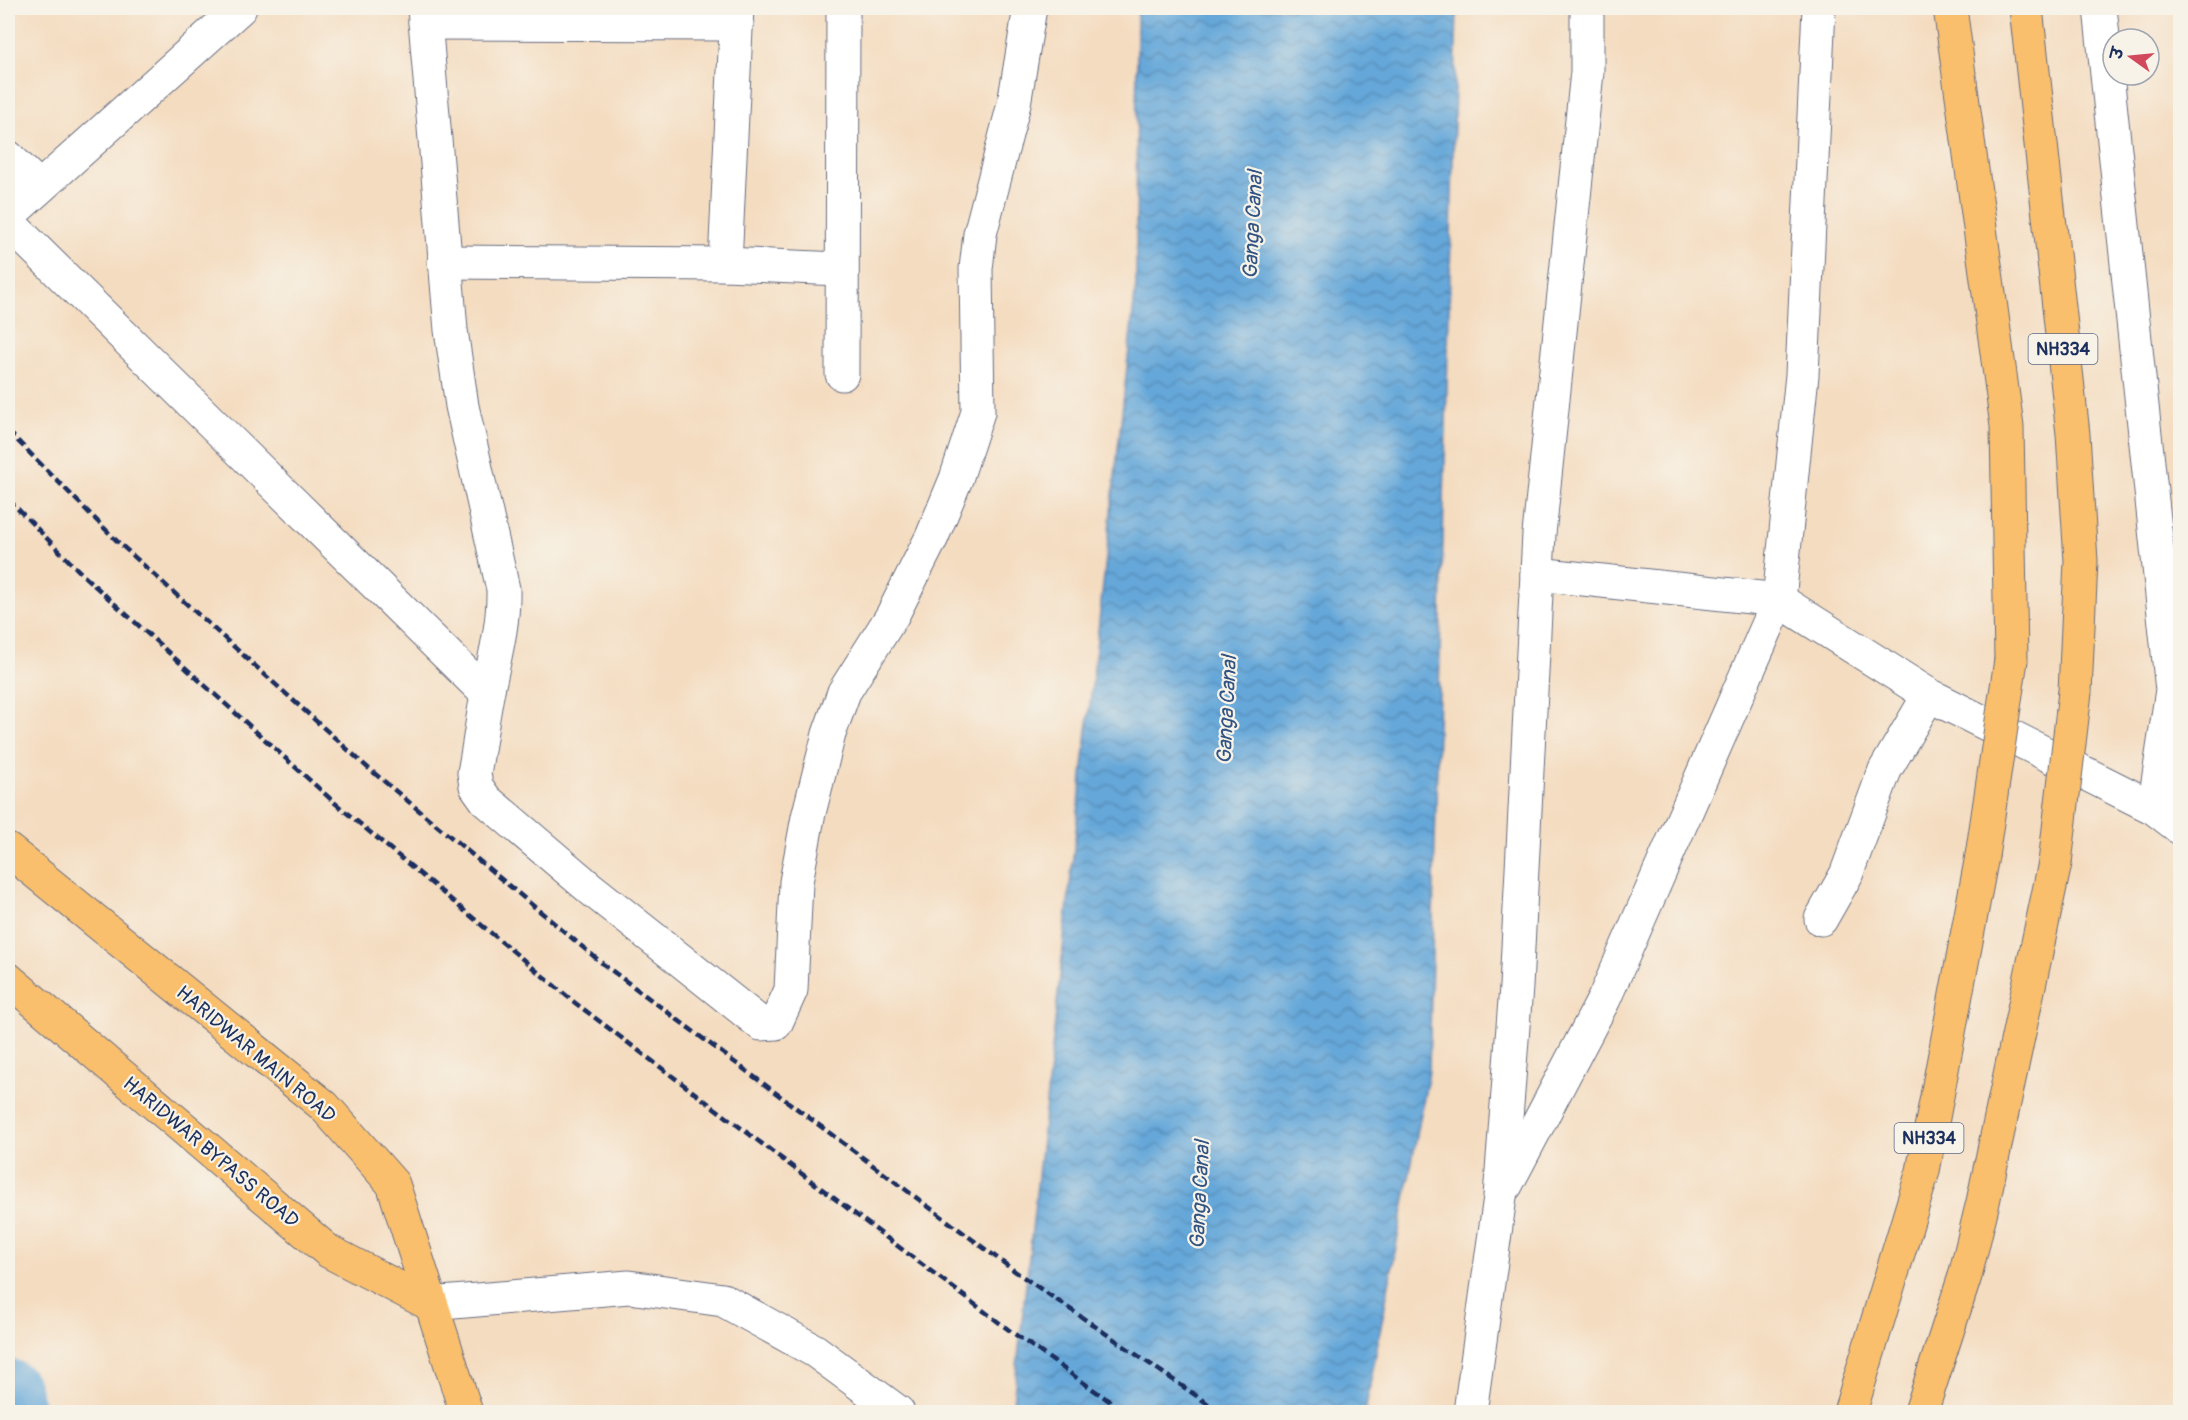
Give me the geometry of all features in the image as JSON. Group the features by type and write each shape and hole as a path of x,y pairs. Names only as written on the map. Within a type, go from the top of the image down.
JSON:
{"main road":[{"name":"NH334","path":"1850,1413 1923,1171 1982,856 2011,660 2007,426 1950,8"},
{"name":"NH334","path":"1921,1413 1965,1276 1981,1212 2055,863 2075,692 2080,561 2073,434 2026,8"},
{"name":"HARIDWAR MAIN ROAD","path":"8,850 324,1106 393,1184 466,1413"},
{"name":"HARIDWAR BYPASS ROAD","path":"8,979 328,1251 430,1304"}],"street":[{"path":"8,216 240,8"},
{"path":"842,374 840,269 843,8"},
{"path":"725,264 737,16 424,15 444,262 462,406 503,589 504,612 474,773 476,786 486,800 591,889 761,1024 776,1023 791,990 796,882 808,818 829,734 844,692 892,616 932,537 956,479 978,412 976,268 980,234 1014,104 1030,8"},
{"path":"1470,1413 1500,1197 1516,987 1537,574 1587,72 1587,8"},
{"path":"1500,1197 1604,999 1779,600 1802,375 1819,8"},
{"path":"2100,8 2172,690 2154,808"},
{"path":"8,157 39,187"},
{"path":"8,222 487,694"},
{"path":"444,262 725,264 840,269"},
{"path":"1537,574 1779,600 1929,695 2154,808 2181,828"},
{"path":"1821,919 1846,875 1885,770 1929,695"},
{"path":"430,1304 629,1287 723,1300 815,1351 898,1413"}],"water":[{"name":"Ganga Canal","path":"1137,8 1457,8 1429,1071 1365,1412 1012,1412 1136,285"}],"waterway":[{"path":"8,1391 14,1412"}],"railway":[{"path":"8,431 118,542 367,767 603,964 1016,1272 1220,1412"},
{"path":"8,499 85,577 335,803 574,1002 1009,1330 1125,1412"}]}
